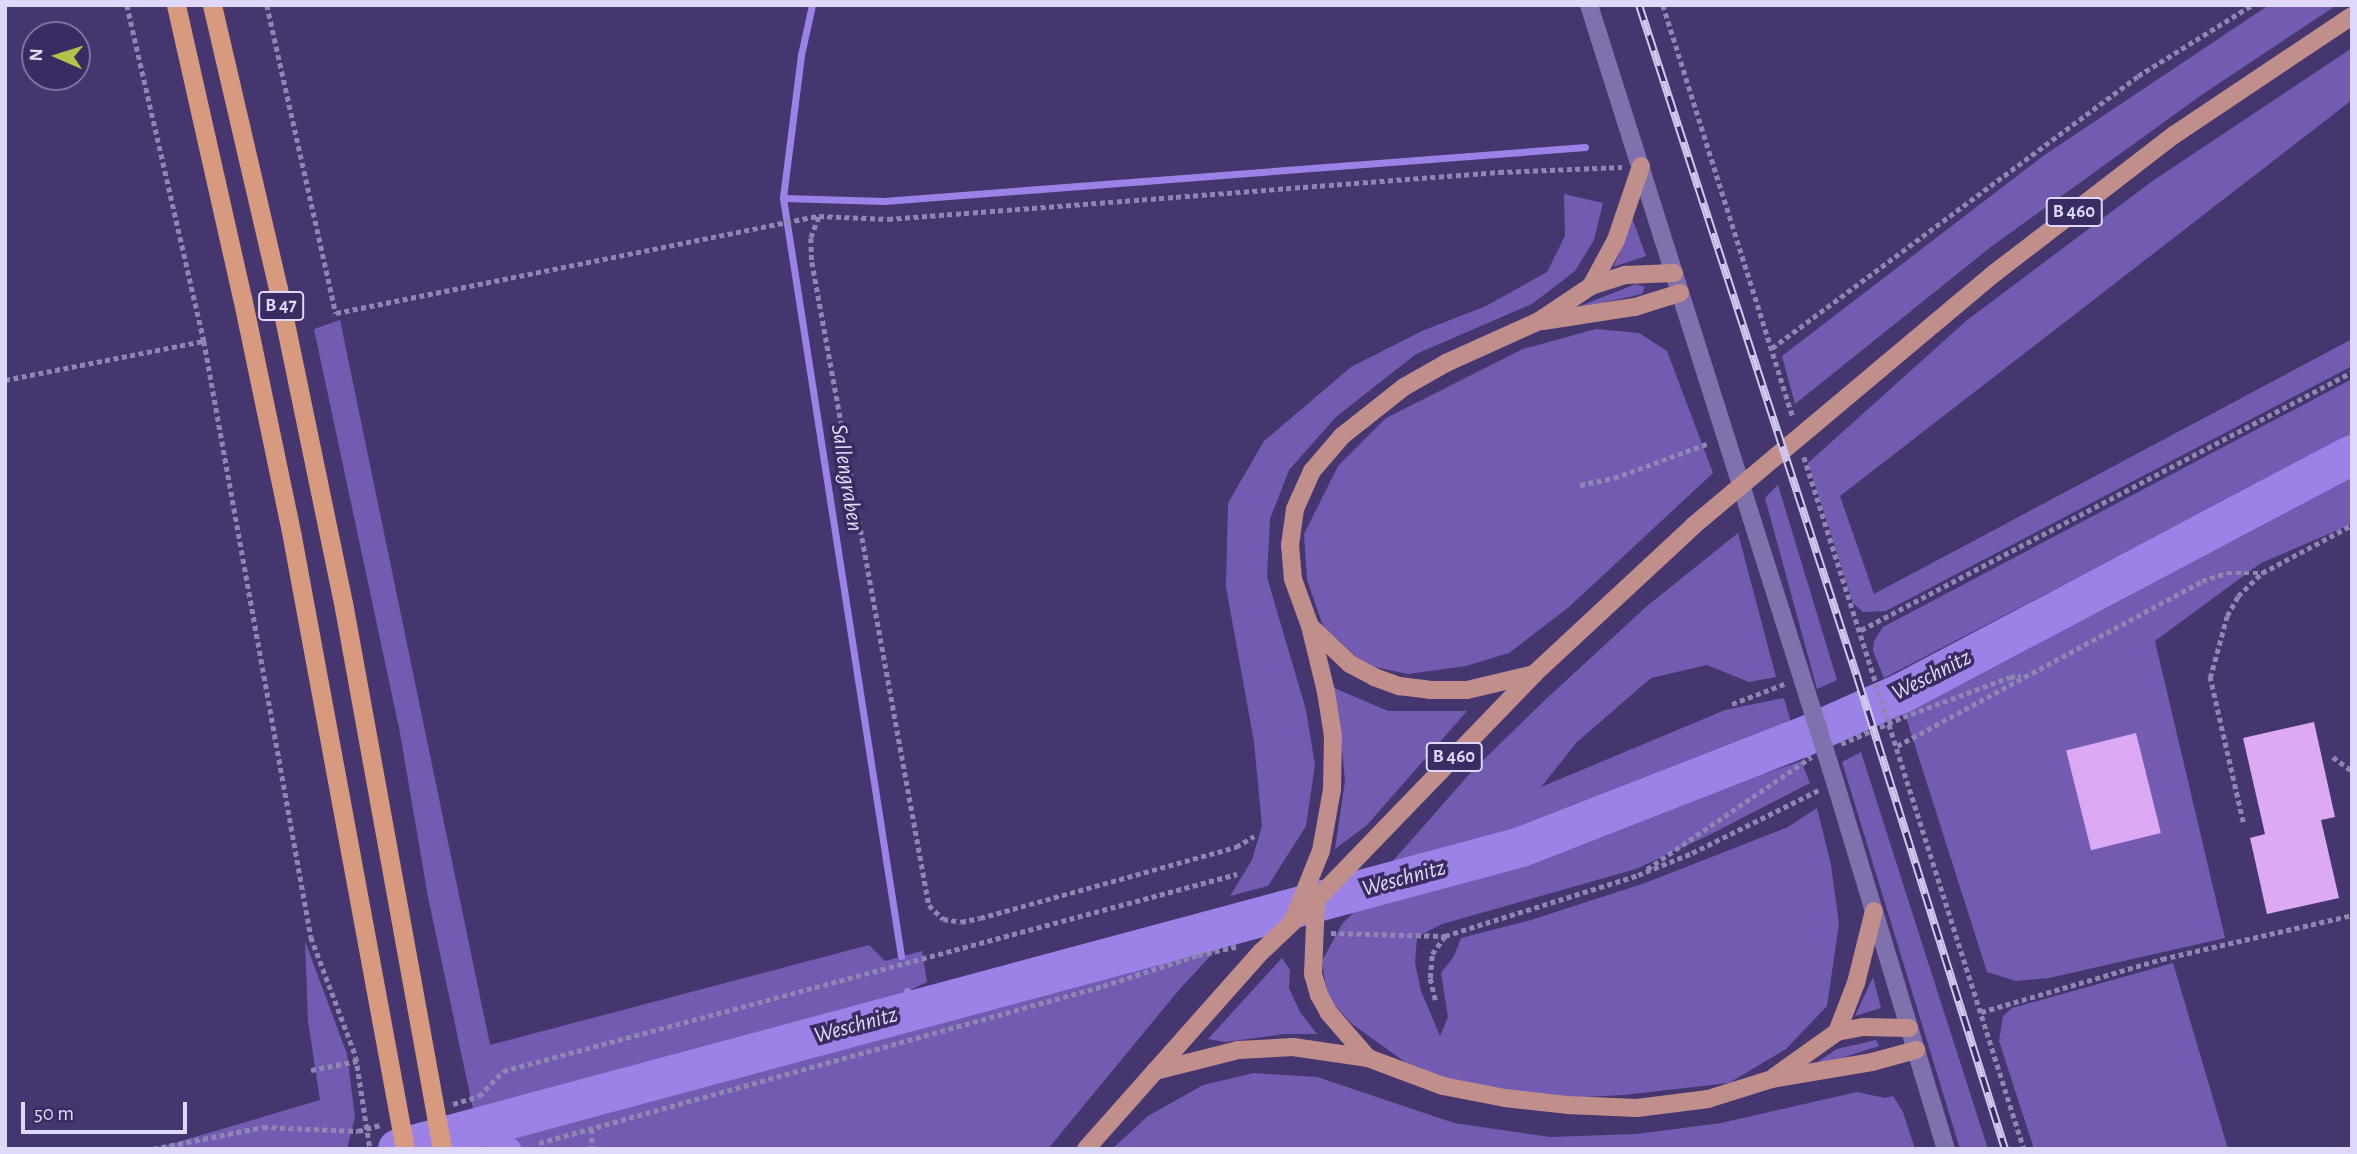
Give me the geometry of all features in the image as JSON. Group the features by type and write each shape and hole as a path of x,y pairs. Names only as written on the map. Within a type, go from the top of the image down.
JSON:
{"highway":[{"name":"B 47","path":"176,5 242,297 292,537 405,1149"},
{"name":"B 47","path":"212,5 278,289 341,594 438,1107 442,1149"},
{"path":"438,1107 454,1149"}],"main road":[{"name":"B 460","path":"1086,1149 1155,1071 1256,948 1293,922 1316,900 1534,674 1802,425 2174,135 2352,16"},
{"path":"1591,286 1616,240 1641,166"},
{"path":"1293,922 1321,851 1332,789 1333,736 1310,626 1293,579 1290,545 1295,509 1312,471 1342,436 1404,387 1446,363 1539,321 1591,286 1625,275 1674,273"},
{"path":"1539,321 1635,307 1680,293"},
{"path":"1310,626 1350,664 1399,686 1430,690 1467,690 1534,674"},
{"path":"1316,900 1312,941 1313,974 1319,995 1329,1013 1368,1058"},
{"path":"1837,1032 1856,983 1874,911"},
{"path":"1772,1079 1837,1032 1863,1027 1909,1028"},
{"path":"1155,1071 1238,1050 1268,1046 1368,1058 1443,1086 1567,1105 1637,1108 1708,1098 1772,1079 1872,1062 1916,1050"}],"street":[{"path":"1589,5 1827,753 1946,1149"}],"path":[{"path":"127,5 204,341 311,937 357,1061 370,1149"},
{"path":"267,5 336,313 819,216 888,219 1499,172 1641,166"},
{"path":"1663,5 1772,348 1802,425"},
{"path":"1772,348 2138,76 2252,5"},
{"path":"819,216 811,238 812,262 929,905 943,919 961,922 1236,847 1254,836"},
{"path":"5,380 204,341"},
{"path":"1861,630 2352,372"},
{"path":"1580,485 1614,478 1726,438"},
{"path":"1802,449 2024,1149"},
{"path":"2244,822 2210,678 2227,617 2238,596 2262,573 2352,525"},
{"path":"1897,746 2021,676 2202,581 2227,573 2262,573"},
{"path":"1638,875 1801,762 1915,713 2010,677 2021,676"},
{"path":"1732,704 1801,677"},
{"path":"2333,757 2352,771"},
{"path":"1329,933 1445,936 1638,875 1692,853 1835,782"},
{"path":"438,1107 479,1096 503,1072 1237,874"},
{"path":"1981,1012 2162,959 2352,915"},
{"path":"1435,1000 1430,978 1432,954 1445,936"},
{"path":"538,1143 1103,986 1198,955 1256,948"},
{"path":"310,1070 357,1061"},
{"path":"153,1149 263,1127 358,1131 382,1124"},
{"path":"592,1129 592,1149"}],"shaded area":[{"path":"2269,5 2337,5 2203,94 1992,246 1795,404 1782,356 2043,156"},
{"path":"2352,48 2352,100 1840,496 1874,594 2352,339 2352,366 1886,611 1863,612 1853,603 1808,463 1966,321 2154,180"},
{"path":"1564,194 1603,203 1594,240 1575,271 1532,304 1416,354 1336,417 1289,470 1270,519 1267,577 1306,710 1315,765 1306,826 1268,886 1230,896 1252,860 1262,826 1254,742 1226,587 1228,503 1264,441 1351,367 1422,331 1486,306 1547,272 1565,236"},
{"path":"1632,218 1646,256 1613,267 1624,243"},
{"path":"1636,284 1645,287 1642,294 1570,310"},
{"path":"340,320 490,1045 869,945 885,961 922,951 927,982 893,998 473,1109 428,897 400,733 314,329"},
{"path":"1596,329 1639,333 1667,351 1713,473 1569,607 1509,653 1466,666 1408,674 1365,665 1323,626 1307,580 1304,534 1338,466 1386,418 1523,349"},
{"path":"2352,379 2352,435 1884,678 1873,651 1874,641 1883,627"},
{"path":"2352,469 2352,524 2261,563 2155,641 2225,938 2049,978 2016,981 1987,972 1902,705"},
{"path":"1778,485 1837,680 1817,689 1765,498"},
{"path":"1738,533 1776,677 1749,682 1707,665 1651,678 1577,742 1541,787 1725,710 1784,698 1791,722 1623,791 1520,829 1392,862 1473,770 1545,700 1647,606"},
{"path":"1332,687 1388,711 1467,711 1367,825 1335,849 1345,781 1339,717"},
{"path":"1861,752 1988,1149 1960,1149 1842,762"},
{"path":"1801,761 1810,783 1636,869 1442,924 1417,937 1415,963 1421,991 1440,1036 1448,1017 1441,973 1454,956 1461,938 1531,920 1645,883 1788,827 1817,808 1831,865 1839,924 1827,1006 1786,1049 1729,1083 1624,1095 1546,1099 1467,1087 1405,1062 1352,1024 1327,997 1322,961 1342,924 1370,896 1417,889 1548,849"},
{"path":"1228,937 1178,991 1048,1149 482,1149 483,1142 513,1128"},
{"path":"305,941 347,1054 355,1118 347,1149 154,1149 320,1100 308,1021"},
{"path":"1282,958 1290,970 1289,988 1300,1012 1317,1034 1284,1034 1225,1042 1208,1039"},
{"path":"2173,963 2228,1149 2034,1149 1999,1041 2003,1016 2012,1008"},
{"path":"1873,977 1881,1008 1855,1016"},
{"path":"1876,1040 1879,1046 1807,1069 1837,1049"},
{"path":"1254,1073 1317,1077 1454,1123 1550,1137 1637,1134 1721,1123 1857,1092 1885,1098 1893,1096 1903,1112 1915,1149 1112,1149 1148,1116 1203,1085"}],"building":[{"path":"2314,722 2335,817 2321,820 2339,898 2267,914 2250,838 2265,834 2243,738"},
{"path":"2136,733 2161,833 2091,850 2066,750"}],"waterway":[{"name":"Sallengraben","path":"812,5 801,55 783,198 901,956"},
{"path":"783,198 884,201 1585,147"},
{"name":"Weschnitz","path":"398,1149 1521,847 1801,738 1902,693 2352,455"},
{"name":"Sallengraben","path":"907,991 910,1010"},
{"path":"479,1126 509,1149"}],"railway":[{"path":"1639,5 1858,680 2005,1149"}]}
